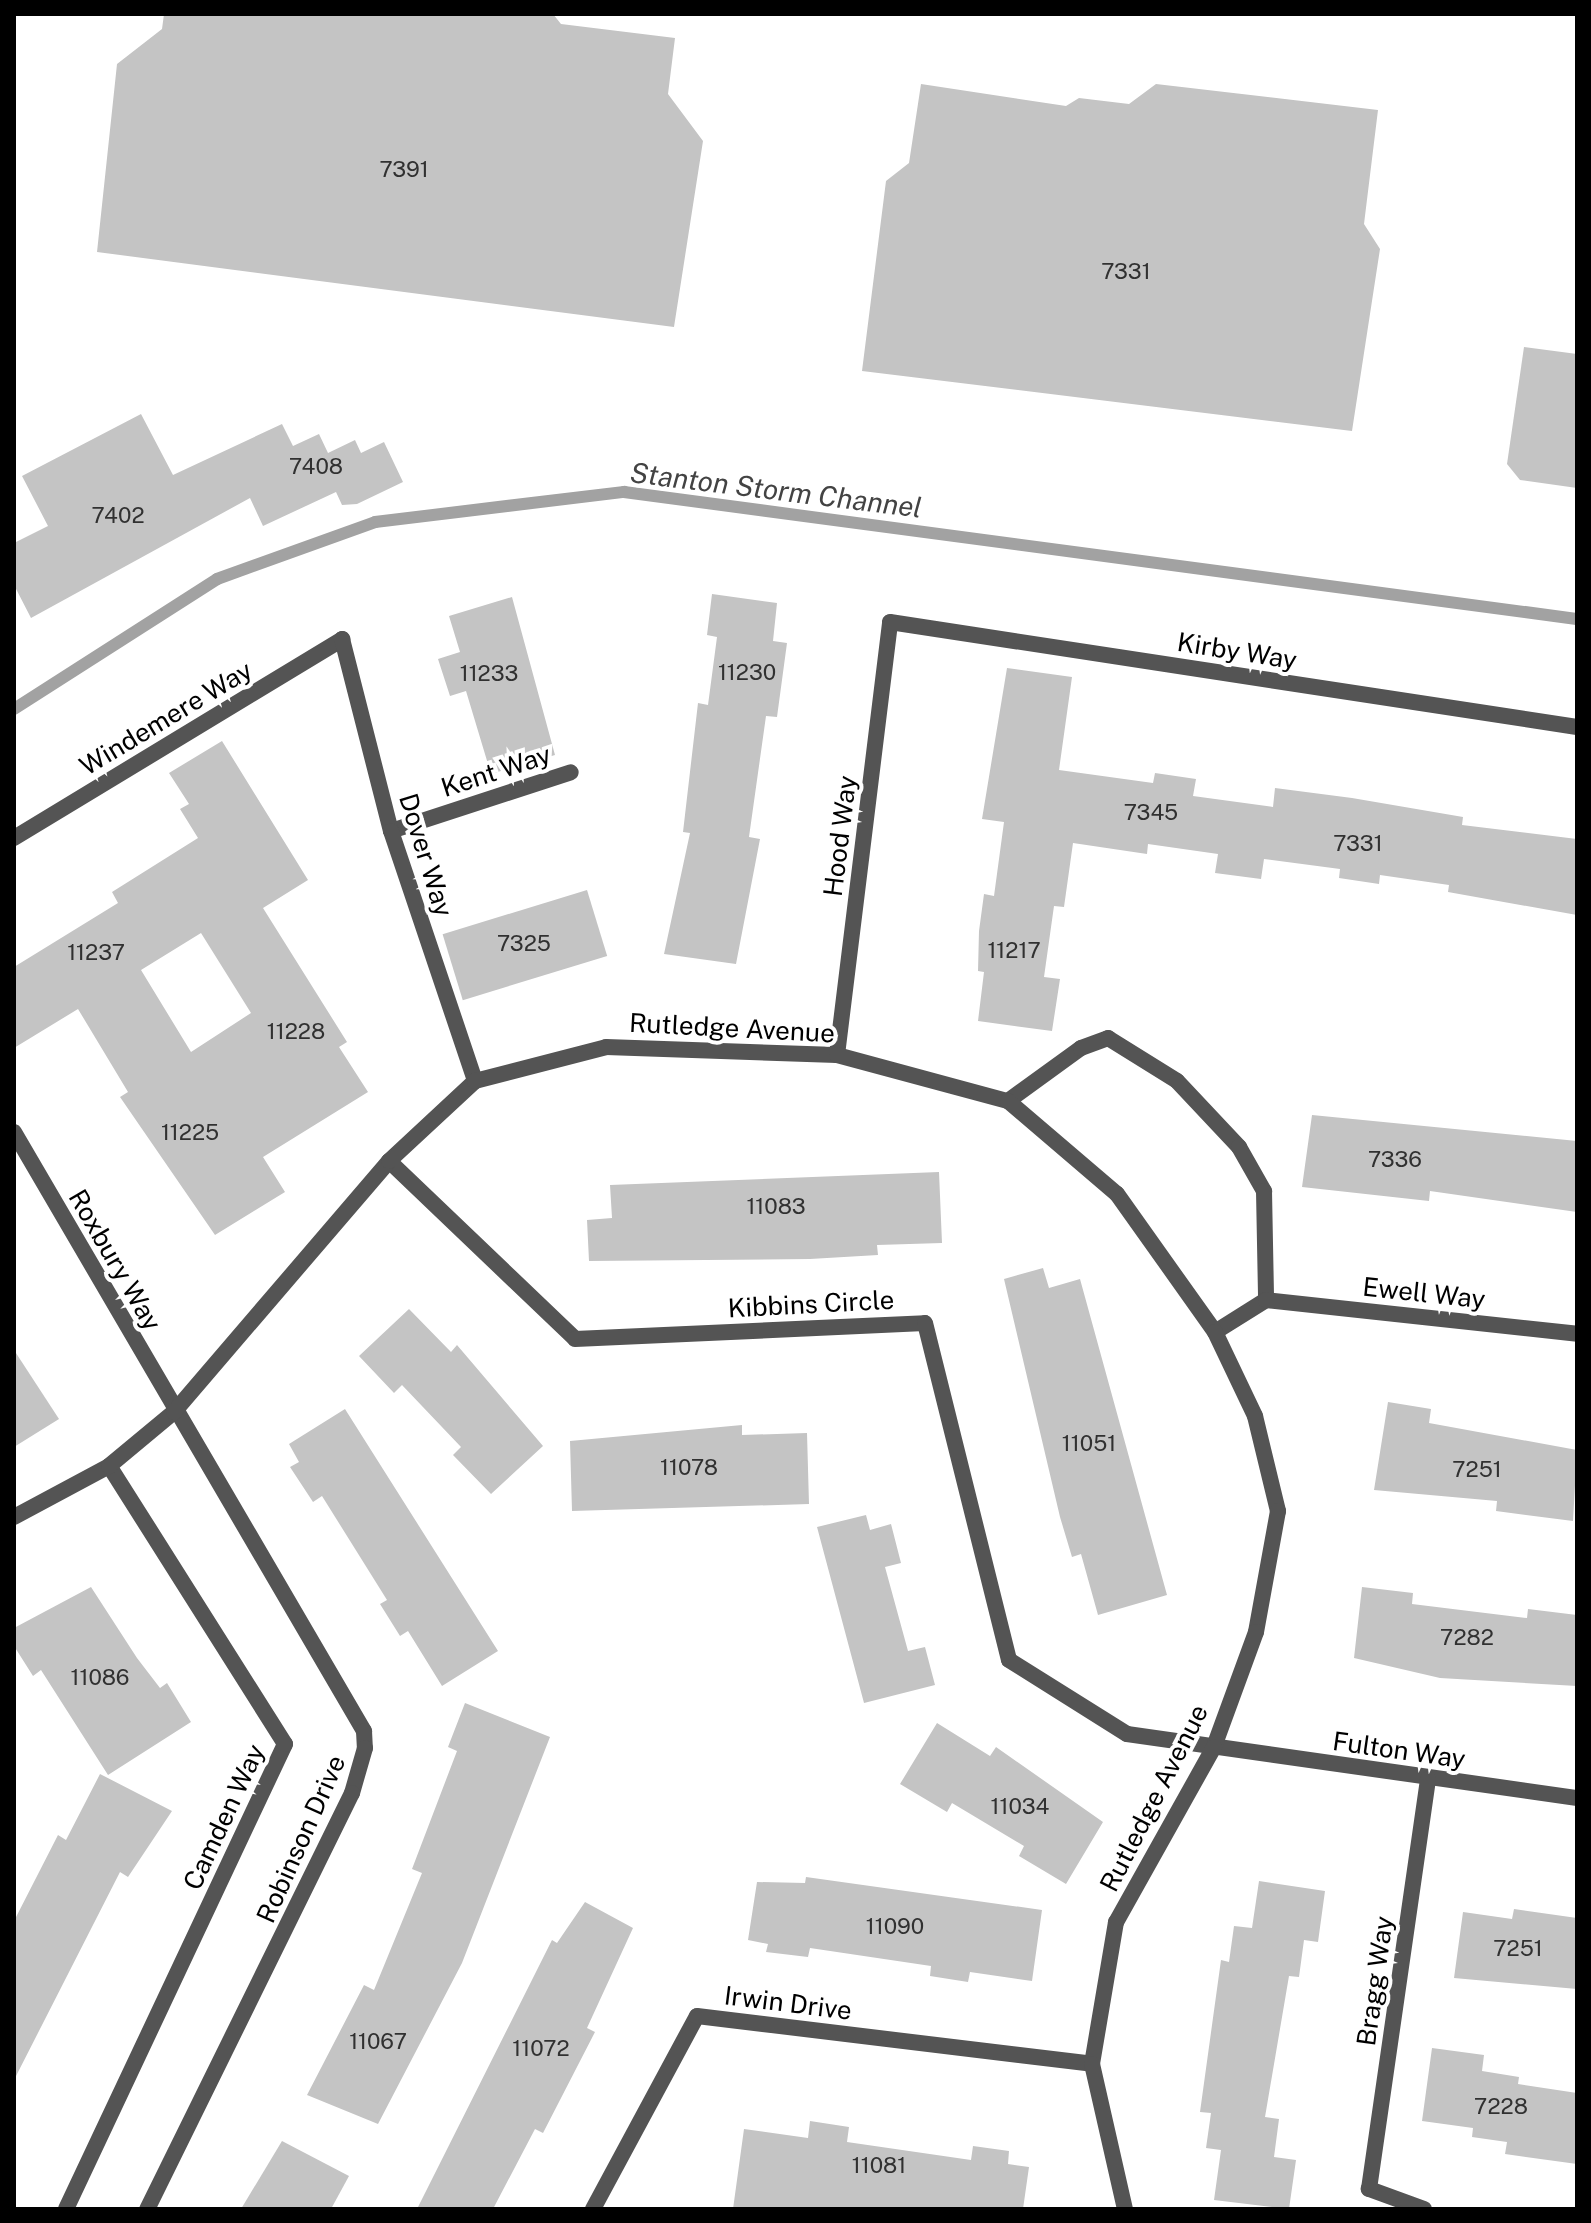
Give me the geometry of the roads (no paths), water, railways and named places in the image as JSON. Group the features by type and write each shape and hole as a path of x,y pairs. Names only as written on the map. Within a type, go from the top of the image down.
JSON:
{"street":[{"name":"Kirby Way","path":"890,622 1577,727"},
{"name":"Hood Way","path":"837,1055 890,622"},
{"name":"Dover Way","path":"342,639 391,831 475,1081"},
{"name":"Windemere Way","path":"14,838 342,639"},
{"name":"Kent Way","path":"391,831 571,772"},
{"path":"1008,1101 1081,1048 1108,1038 1177,1081 1239,1147 1264,1191 1266,1300 1215,1332"},
{"name":"Rutledge Avenue","path":"14,1517 109,1466 174,1412 389,1161 475,1081 606,1047 837,1055 1008,1101 1117,1194 1215,1332 1255,1416 1278,1511 1256,1632 1214,1747 1116,1922 1092,2064 1125,2209"},
{"name":"Roxbury Way","path":"14,1132 174,1412"},
{"name":"Kibbins Circle","path":"389,1161 575,1339 925,1323 1009,1660 1127,1734 1214,1747"},
{"name":"Ewell Way","path":"1266,1300 1577,1334"},
{"name":"Robinson Drive","path":"147,2209 244,2021 352,1793 365,1748 355,1713 174,1412"},
{"name":"Camden Way","path":"66,2209 285,1744 109,1466"},
{"name":"Fulton Way","path":"1214,1747 1577,1798"},
{"name":"Bragg Way","path":"1424,2209 1369,2189 1428,1779"},
{"name":"Irwin Drive","path":"593,2209 697,2016 1092,2064"}],"waterway":[{"name":"Stanton Storm Channel","path":"14,709 217,579 375,522 624,492 1577,619"}]}
